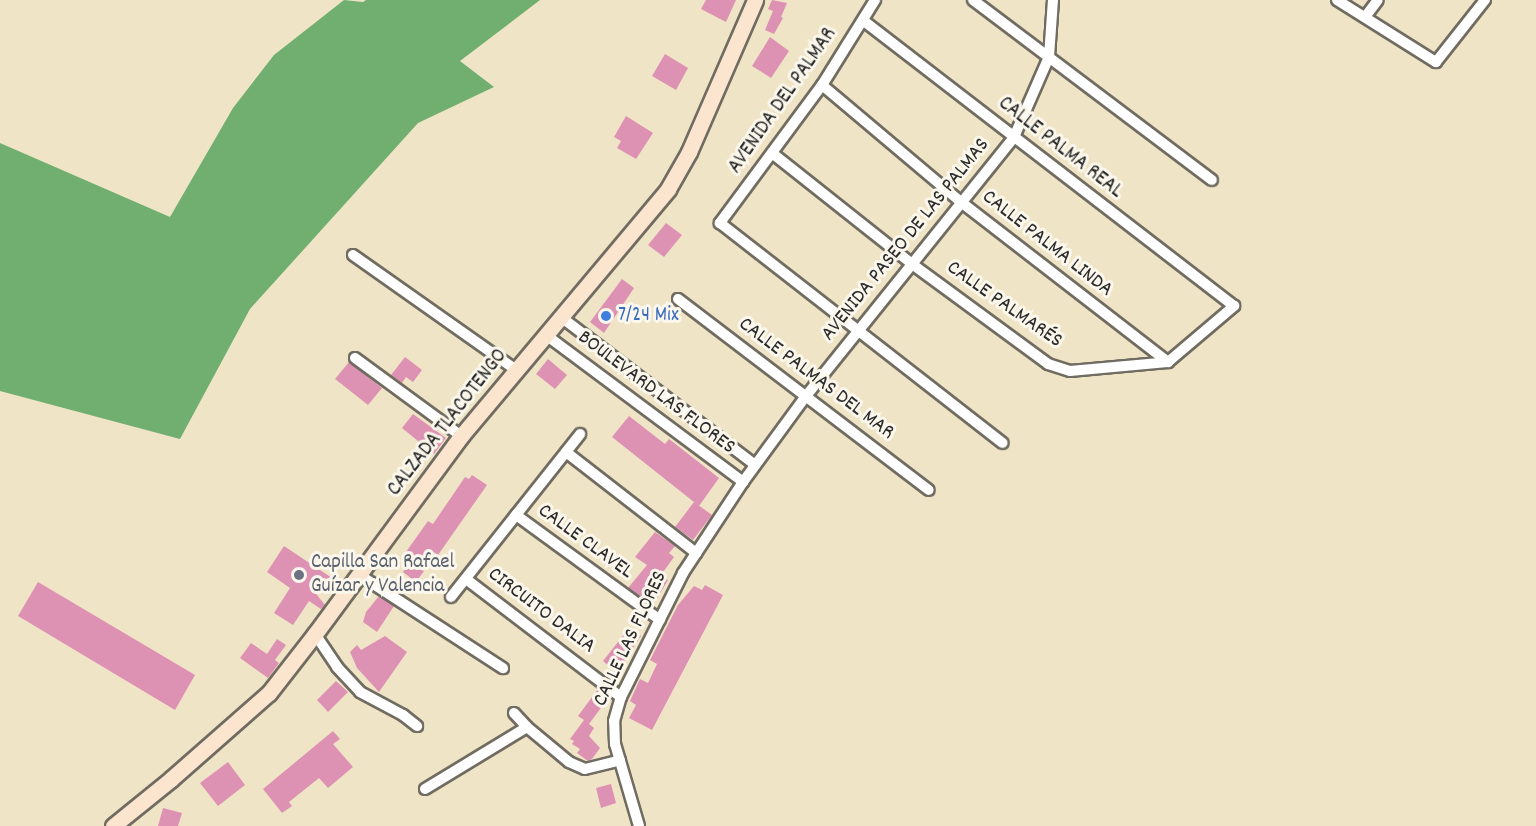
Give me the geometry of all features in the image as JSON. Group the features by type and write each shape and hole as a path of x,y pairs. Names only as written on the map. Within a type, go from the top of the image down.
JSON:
{"street":[{"name":"CALZADA TLACOTENGO","path":"113,826 251,711 315,634 461,436 668,189 689,152 755,0"},
{"name":"AVENIDA DEL PALMAR","path":"857,332 720,223 822,85 875,0"},
{"path":"973,0 1212,180"},
{"name":"AVENIDA PASEO DE LAS PALMAS","path":"742,482 806,396 1014,137 1049,57 1053,0"},
{"path":"1337,0 1436,62 1485,0"},
{"path":"1365,17 1378,0"},
{"name":"CALLE PALMA REAL","path":"862,20 1234,306 1168,362"},
{"name":"CALLE PALMA LINDA","path":"822,85 961,202 1168,362"},
{"name":"CALLE PALMARÉS","path":"772,153 912,264 1048,364 1070,370 1168,362"},
{"path":"353,255 516,370"},
{"name":"CALLE PALMAS DEL MAR","path":"678,299 929,490"},
{"name":"BOULEVARD LAS FLORES","path":"561,317 755,465"},
{"path":"857,332 1003,442"},
{"name":"BOULEVARD LAS FLORES","path":"546,334 742,482"},
{"path":"355,358 461,436"},
{"name":"CIRCUITO DALIA","path":"451,597 580,434"},
{"path":"566,452 696,552"},
{"name":"CALLE LAS FLORES","path":"639,826 615,744 614,721 621,697 696,552 742,482"},
{"name":"CALLE CLAVEL","path":"516,515 660,620"},
{"path":"358,574 503,668"},
{"name":"CIRCUITO DALIA","path":"466,579 621,697"},
{"path":"315,634 337,667 360,692 403,715 417,726"},
{"path":"514,713 527,727 569,762 585,769 620,760"},
{"path":"425,789 527,727"}],"green space":[{"path":"344,0 363,2 366,0 540,0 460,61 494,87 418,123 250,309 180,439 0,391 0,143 170,217 233,108 274,55"}],"building":[{"path":"706,0 736,0 726,22 701,9"},
{"path":"772,0 787,3 781,17 783,18 774,34 765,30 773,11 768,9"},
{"path":"770,37 789,51 771,78 752,66"},
{"path":"665,54 688,68 676,90 652,76"},
{"path":"626,116 653,133 636,159 617,148 621,141 614,137"},
{"path":"666,223 682,235 664,257 648,245"},
{"path":"622,279 634,288 604,333 590,322"},
{"path":"405,357 422,370 413,382 406,377 402,383 391,375"},
{"path":"548,359 567,375 555,389 536,374"},
{"path":"349,362 382,388 368,405 335,379"},
{"path":"413,414 446,438 434,454 402,428"},
{"path":"629,416 665,444 669,439 719,478 699,506 612,437"},
{"path":"472,475 487,485 438,555 434,552 421,570 424,571 416,582 403,572 413,558 406,552 428,521 433,524 465,477 469,479"},
{"path":"694,502 712,515 693,540 675,527"},
{"path":"655,532 675,546 669,553 674,557 661,575 668,580 655,602 648,597 646,600 628,588 647,565 635,557"},
{"name":"Capilla San Rafael Guízar y Valencia","path":"284,546 332,578 322,594 309,585 325,605 321,609 309,601 293,625 274,613 290,588 267,572"},
{"path":"38,582 195,675 175,710 18,616"},
{"path":"705,585 723,595 652,730 629,718 636,705 630,701 640,679 648,683 657,664 650,660 678,605 694,586 702,590"},
{"path":"379,596 394,606 377,632 363,622 366,612"},
{"path":"629,628 641,636 623,663 626,665 620,672 616,672 603,661"},
{"path":"385,636 407,652 379,692 357,668 350,652 357,645 361,650"},
{"path":"277,639 286,645 275,660 279,663 268,678 240,658 251,643 267,654"},
{"path":"336,681 348,692 328,712 317,700"},
{"path":"598,689 609,697 589,724 594,728 589,736 600,748 588,761 577,753 580,749 572,744 574,741 570,739 584,720 578,716"},
{"path":"333,731 340,739 333,744 353,767 328,788 319,778 289,802 292,806 282,813 263,789"},
{"path":"228,762 245,785 218,806 200,783"},
{"path":"611,784 616,803 601,808 596,788"},
{"path":"163,808 182,813 178,826 158,826"}],"place":[{"name":"7/24 Mix","path":"606,316"},
{"name":"Capilla San Rafael Guízar y Valencia","path":"299,575"}]}
